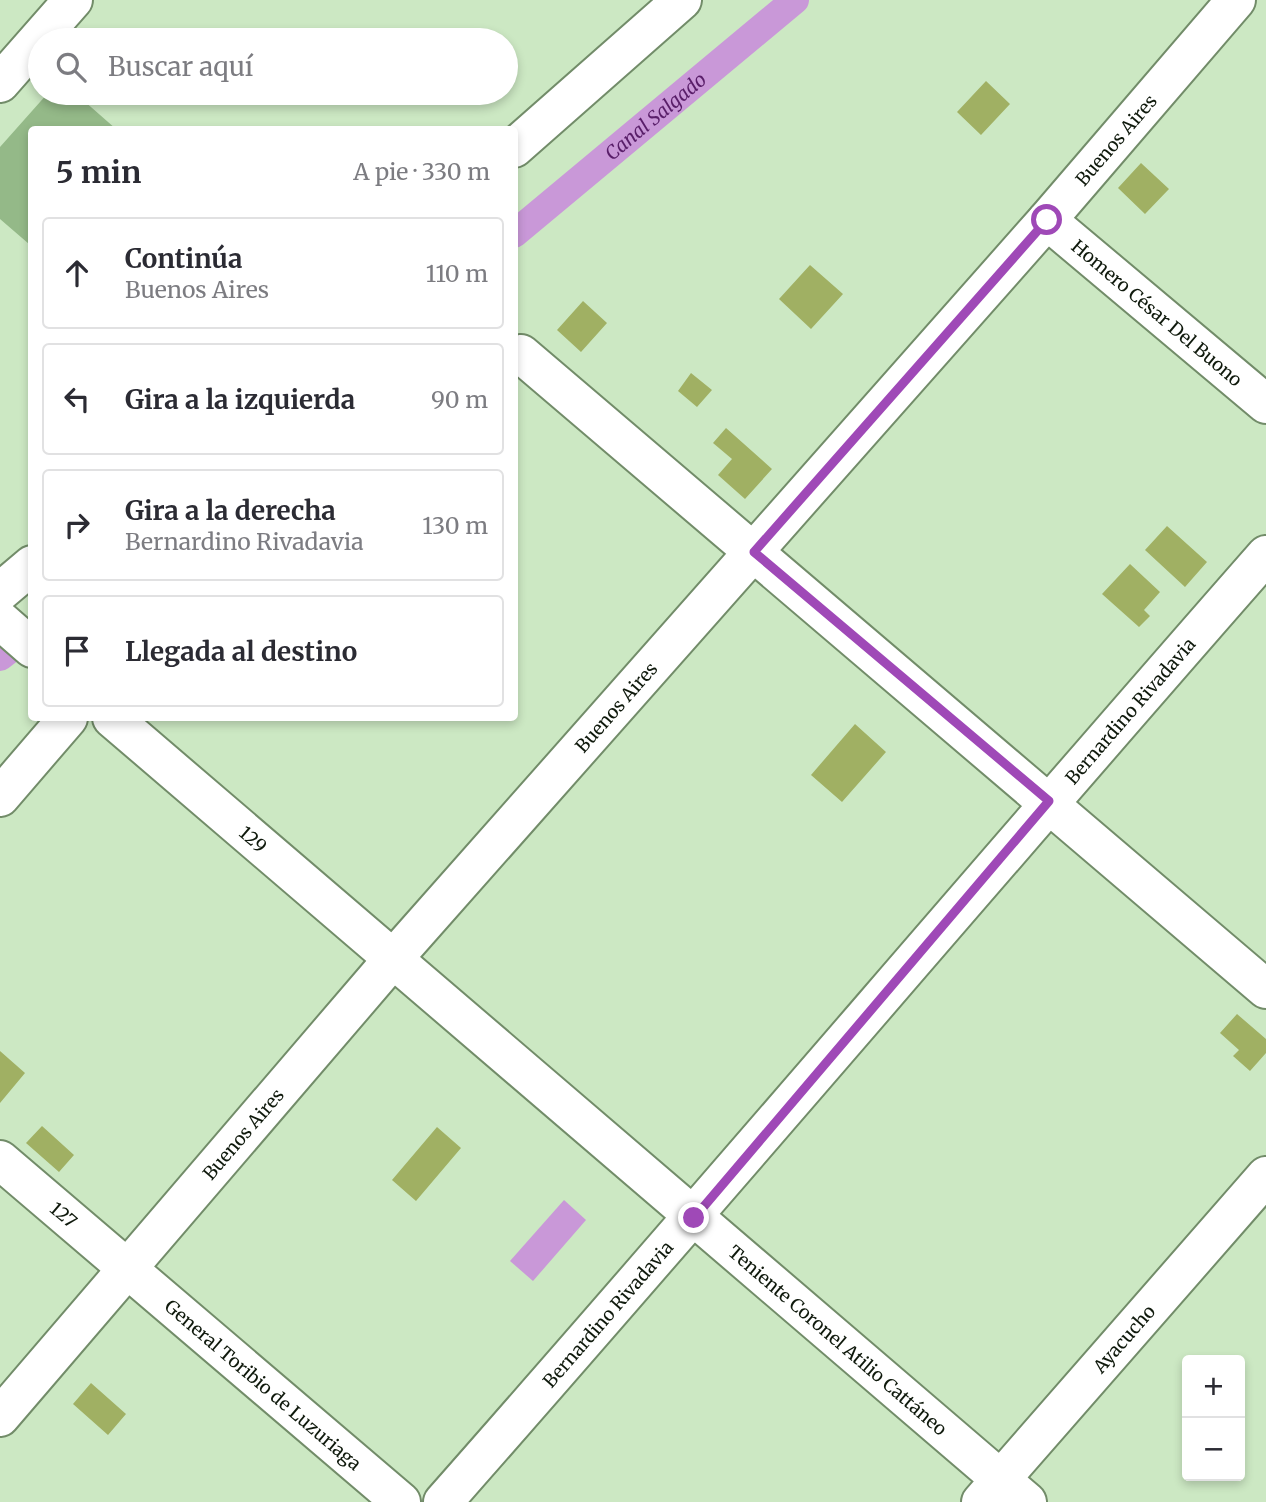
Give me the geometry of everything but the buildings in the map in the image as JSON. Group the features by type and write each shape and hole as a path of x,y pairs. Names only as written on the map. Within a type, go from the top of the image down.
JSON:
{"street":[{"path":"48,28 73,0"},
{"path":"518,144 682,0"},
{"name":"Buenos Aires","path":"0,1417 392,960 1047,220 1236,0"},
{"path":"0,83 28,51"},
{"name":"Homero César Del Buono","path":"1047,220 1266,404"},
{"path":"521,354 1049,801 1266,989"},
{"name":"Bernardino Rivadavia","path":"443,1502 694,1218 1049,801 1266,555"},
{"path":"0,592 28,568"},
{"path":"0,620 28,644"},
{"path":"0,797 65,721"},
{"name":"129","path":"115,721 392,960"},
{"name":"Teniente Coronel Atilio Cattáneo","path":"392,960 694,1218 1003,1494"},
{"name":"127","path":"0,1160 127,1269"},
{"name":"Ayacucho","path":"1003,1494 1266,1176"},
{"name":"General Toribio de Luzuriaga","path":"127,1269 401,1502"}],"green space":[{"path":"37,105 89,105 113,126 28,126 28,243 0,219 0,147"}],"shaded area":[{"path":"564,1200 586,1220 533,1281 510,1261"}],"waterway":[{"name":"Canal Salgado","path":"518,231 795,0"},
{"name":"Canal Salgado","path":"0,657 28,635"}],"route":[{"path":"694,1218 1049,801 754,552 1047,220"}]}
